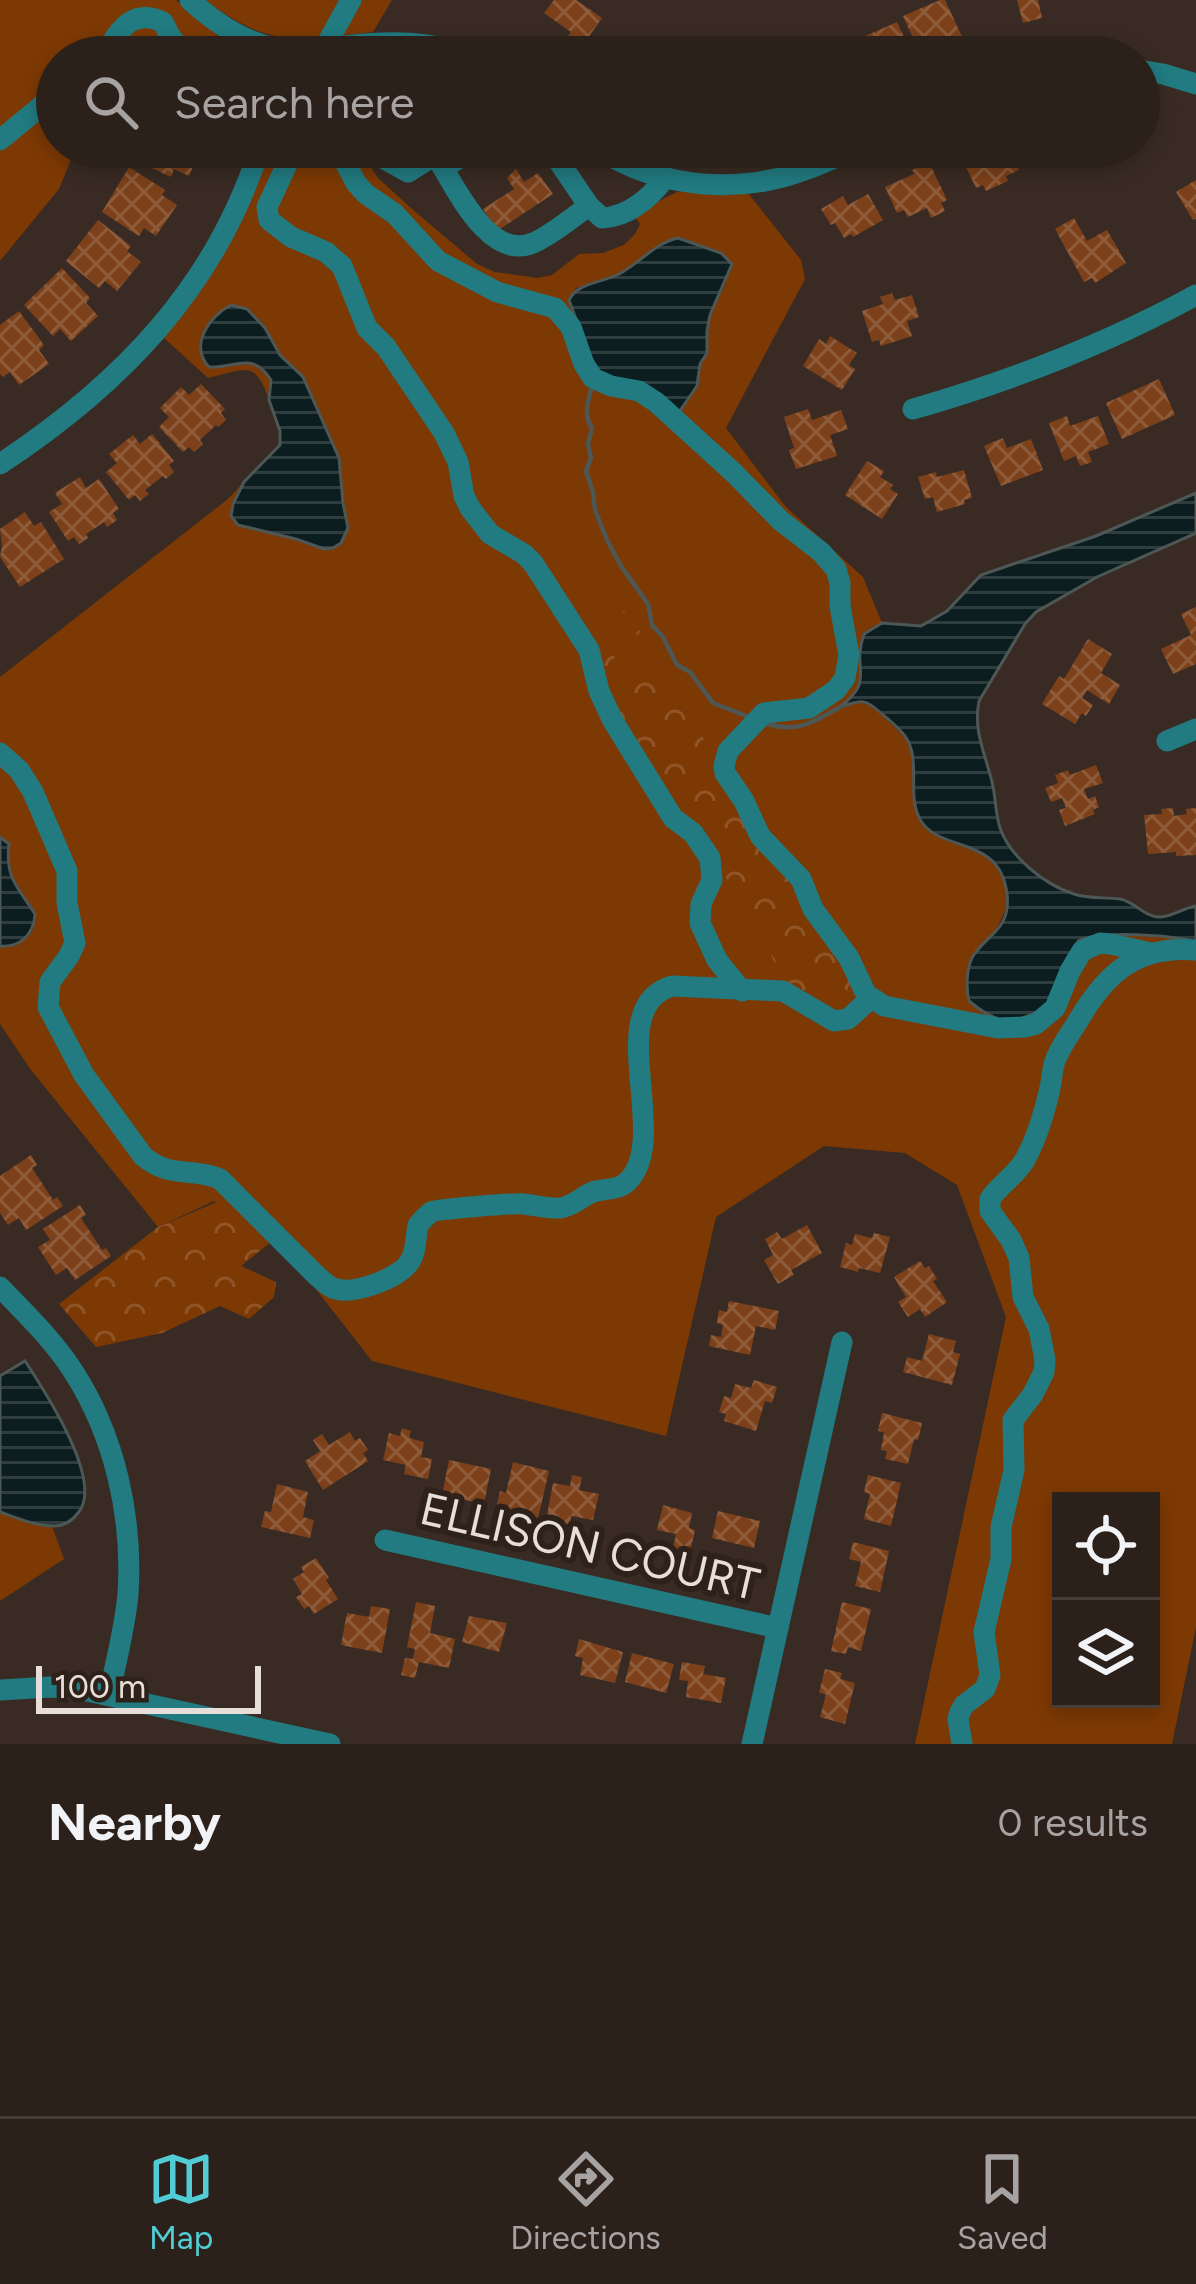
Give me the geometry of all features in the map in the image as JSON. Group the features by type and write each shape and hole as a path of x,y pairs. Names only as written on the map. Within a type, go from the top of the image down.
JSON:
{"street":[{"path":"190,0 240,36"},
{"path":"331,36 351,0"},
{"path":"117,36 129,22 144,16 163,22 170,36"},
{"path":"1160,74 1196,84"},
{"path":"0,140 36,110"},
{"path":"0,464 100,391 156,332 215,247 251,168"},
{"path":"273,168 284,174"},
{"path":"286,168 267,207 269,220 342,266 363,321 444,433 458,462 470,508 490,533 533,563 589,650 599,691 613,721 674,818 701,841 710,858 712,880 701,904 700,922 717,960 742,991"},
{"path":"347,168 366,194 395,214 438,261 497,292 555,308 571,327 593,378 638,391 656,402 836,569 849,655 845,678 809,708 764,713 728,751 724,773 760,836 801,879 813,909 871,998 884,1006 998,1028 1024,1028 1054,1008 1082,951 1100,944 1150,953 1196,950"},
{"path":"444,168 482,228 512,247 531,245 589,206"},
{"path":"563,168 589,206 602,218 611,219 651,196 665,178"},
{"path":"634,168 665,178 725,185 770,181 809,168"},
{"path":"913,409 1054,362 1196,295"},
{"path":"1167,741 1196,729"},
{"path":"0,753 33,792 67,871 75,943 50,982 48,1007 84,1075 143,1156 166,1171 215,1176 331,1288 359,1289 405,1268 415,1251 418,1225 430,1213 506,1203 563,1208 591,1193 618,1187 632,1176 646,1133 630,1049 653,996 672,986 784,991 834,1021 848,1019 871,998"},
{"path":"962,1744 960,1712 985,1689 990,1675 984,1632 998,1579 1001,1527 1014,1470 1013,1420 1040,1382 1045,1360 1039,1329 1023,1297 1019,1258 990,1211 989,1198 1026,1159 1053,1066 1088,1004 1125,964 1150,953"},
{"path":"0,1287 71,1368 107,1439 118,1478 128,1526 129,1564 124,1627 109,1695"},
{"path":"752,1744 842,1342"},
{"name":"ELLISON COURT","path":"385,1540 778,1628"},
{"path":"1,1691 50,1687 109,1695 330,1744"}],"green space":[{"path":"0,0 176,0 219,36 36,36 36,168 68,168 59,189 0,261"},
{"path":"205,0 392,0 373,32 279,36 228,16"},
{"path":"260,168 371,168 477,264 495,272 538,278 552,275 579,254 603,253 624,245 640,224 633,214 679,191 748,193 801,260 805,279 726,428 785,506 863,577 882,623 872,627 859,658 859,690 844,704 868,702 908,740 936,834 984,854 1003,874 1006,908 982,948 1078,941 1100,934 1196,942 1196,1627 1172,1744 915,1744 1006,1317 957,1185 905,1153 824,1146 716,1217 666,1436 372,1361 276,1238 214,1201 158,1227 31,1070 0,1024 0,946 14,945 31,931 32,907 16,886 9,844 0,837 0,677 244,482 237,494 238,525 314,547 341,543 348,528 339,458 303,377 280,355 247,309 219,367 256,363 271,380 269,400 253,372 240,370 208,378 164,338 198,291","holes":["686,239 721,253 726,283 710,315 707,353 697,386 578,319 569,300 576,288 621,273 661,244"]},
{"path":"588,598 596,600 597,610 609,615 618,610 629,612 641,629 628,636 637,642 636,649 629,652 618,643 612,646 615,660 625,667 636,663 655,667 719,761 771,855 845,960 857,1000 843,1016 785,987 756,920 627,738 593,651 601,645 601,637 581,628 570,611"},
{"path":"233,1195 276,1238 241,1266 276,1282 274,1297 249,1319 220,1306 162,1333 96,1347 59,1304 158,1227"},
{"path":"0,1512 52,1526 64,1559 0,1601"}],"shaded area":[{"path":"678,238 721,253 732,264 710,315 707,353 697,386 679,412 596,373 569,300 578,290 619,274"},
{"path":"231,305 247,309 280,355 303,377 339,458 348,528 333,548 238,525 231,516 244,482 280,445 280,431 269,400 271,380 264,371 250,363 209,367 203,359 204,332"},
{"path":"1196,493 1196,533 1097,577 1036,612 979,701 978,722 1000,828 1020,859 1063,890 1125,900 1155,917 1196,906 1196,942 1136,935 1078,941 1046,1008 1014,1020 998,1019 969,1001 967,978 973,956 1005,916 1007,894 1002,875 982,853 942,838 921,821 914,802 911,749 899,728 866,703 840,707 860,681 864,634 882,623 921,626 947,611 981,575 1096,536"},
{"path":"0,837 9,844 14,882 35,914 25,938 7,946 0,946"},
{"path":"25,1361 69,1436 84,1480 78,1513 62,1525 40,1525 0,1512 0,1376"}],"building":[{"path":"554,0 576,0 602,18 589,36 568,36 571,32 544,13"},
{"path":"945,0 962,36 912,36 903,16"},
{"path":"1017,0 1038,0 1042,18 1023,23"},
{"path":"897,22 904,36 865,36"},
{"path":"128,168 165,190 162,195 177,205 156,236 144,228 139,236 102,212"},
{"path":"152,168 193,168 189,176 174,169 171,177"},
{"path":"932,168 947,200 941,203 945,211 931,218 927,208 908,217 904,210 897,213 885,187 914,174 912,170"},
{"path":"966,168 1018,168 1006,176 1008,181 986,191 983,185 976,188"},
{"path":"516,169 524,182 538,173 553,194 497,231 483,209 514,189 507,178"},
{"path":"1196,180 1196,219 1193,220 1176,192"},
{"path":"868,194 883,220 844,238 821,209 843,196 848,205"},
{"path":"1074,218 1087,241 1107,230 1126,263 1095,283 1092,278 1084,282 1055,229"},
{"path":"98,220 131,246 127,251 141,262 117,291 105,281 99,288 66,261"},
{"path":"62,268 90,298 86,303 98,316 71,341 60,329 53,336 24,305"},
{"path":"892,293 895,300 912,295 919,317 907,321 912,336 881,346 879,340 872,342 862,311 883,304 880,297"},
{"path":"19,311 44,345 39,350 49,364 19,385 10,372 0,374 0,325"},
{"path":"830,336 857,353 849,365 855,369 842,390 803,366 819,339 826,344"},
{"path":"1159,379 1175,415 1122,439 1106,403"},
{"path":"201,384 225,409 221,413 226,420 200,440 203,444 194,452 189,447 183,452 159,427 169,417 160,408 181,387 189,395"},
{"path":"808,409 812,420 841,410 848,429 830,435 837,456 796,469 784,417"},
{"path":"1067,416 1070,426 1098,416 1109,444 1088,452 1092,462 1080,466 1076,456 1064,461 1049,423"},
{"path":"152,434 174,461 169,465 174,472 145,490 149,494 140,501 135,495 129,500 106,472 117,463 109,454 133,435 140,444"},
{"path":"1003,438 1007,448 1031,439 1043,470 1001,486 984,446"},
{"path":"867,461 884,471 880,477 898,494 882,519 845,495"},
{"path":"964,470 972,498 937,512 933,497 925,499 918,477"},
{"path":"80,477 86,488 99,479 119,509 113,513 117,520 107,527 104,522 79,544 74,537 68,541 49,512 62,504 55,493"},
{"path":"25,512 34,526 41,522 64,559 20,587 0,557 0,529"},
{"path":"1196,607 1196,664 1173,674 1161,649 1191,635 1181,614"},
{"path":"1088,639 1112,654 1101,673 1120,685 1109,704 1087,690 1082,698 1093,705 1075,724 1042,704"},
{"path":"1096,765 1103,783 1084,789 1088,799 1095,796 1099,807 1093,810 1095,814 1065,826 1059,810 1066,808 1062,798 1051,802 1045,788 1058,783 1055,775"},
{"path":"1173,808 1174,816 1196,808 1196,855 1148,854 1144,815"},
{"path":"31,1155 37,1165 32,1168 53,1200 57,1197 63,1206 26,1230 19,1218 8,1225 0,1213 0,1176"},
{"path":"80,1205 86,1215 81,1218 111,1256 75,1280 67,1268 56,1275 38,1247 50,1240 43,1229"},
{"path":"807,1225 822,1253 791,1270 794,1275 778,1284 764,1260 773,1255 765,1239 777,1232 782,1239"},
{"path":"874,1233 890,1237 880,1273 840,1267 846,1243 852,1245 855,1234 872,1238"},
{"path":"920,1261 925,1268 929,1266 947,1302 925,1317 920,1309 908,1317 898,1302 906,1297 894,1277"},
{"path":"729,1301 779,1311 775,1330 756,1326 750,1355 709,1346 711,1335 721,1337 719,1310 727,1312"},
{"path":"929,1334 956,1341 953,1352 960,1354 952,1385 903,1372 907,1357 922,1361"},
{"path":"754,1380 777,1387 772,1403 765,1401 756,1431 724,1421 726,1414 719,1412 735,1384 751,1388"},
{"path":"882,1413 922,1423 908,1464 885,1459 887,1451 881,1450 884,1432 878,1431"},
{"path":"402,1428 411,1431 409,1438 424,1442 421,1457 432,1459 428,1479 404,1474 406,1465 383,1460 389,1433 400,1436"},
{"path":"350,1432 368,1450 363,1453 368,1461 323,1490 305,1461 320,1451 313,1440 322,1434 329,1445"},
{"path":"449,1460 491,1469 484,1504 442,1495"},
{"path":"513,1462 549,1471 538,1518 496,1509 500,1491 506,1493"},
{"path":"572,1475 582,1477 579,1490 599,1494 593,1520 571,1516 570,1525 546,1520 553,1483 570,1486"},
{"path":"868,1475 901,1483 891,1526 864,1519 870,1494 864,1492"},
{"path":"277,1484 308,1492 303,1517 314,1520 310,1538 261,1527 265,1511 271,1512"},
{"path":"663,1505 692,1513 689,1528 695,1530 690,1552 673,1548 676,1534 657,1530"},
{"path":"718,1511 760,1521 754,1548 712,1538"},
{"path":"853,1542 889,1551 880,1592 855,1586 861,1562 849,1559"},
{"path":"316,1558 338,1599 314,1614 296,1597 302,1594 293,1579"},
{"path":"416,1602 435,1606 430,1633 455,1639 449,1668 419,1662 415,1678 401,1675 405,1658 413,1659 415,1649 407,1647"},
{"path":"842,1602 871,1609 861,1651 848,1647 846,1654 831,1651"},
{"path":"371,1606 390,1609 382,1653 341,1645 347,1613 369,1617"},
{"path":"469,1616 507,1623 499,1652 462,1642"},
{"path":"579,1639 623,1652 615,1683 580,1675 583,1658 575,1656"},
{"path":"632,1653 674,1664 666,1693 625,1682"},
{"path":"682,1662 705,1666 703,1674 726,1678 721,1703 686,1697 688,1681 679,1680"},
{"path":"825,1669 855,1683 845,1724 820,1717"}],"waterway":[{"path":"592,386 587,413 592,428 591,458 586,471 607,540 648,604 652,625 677,665 690,672 713,703 749,717"},
{"path":"765,723 796,727 840,707"}]}
